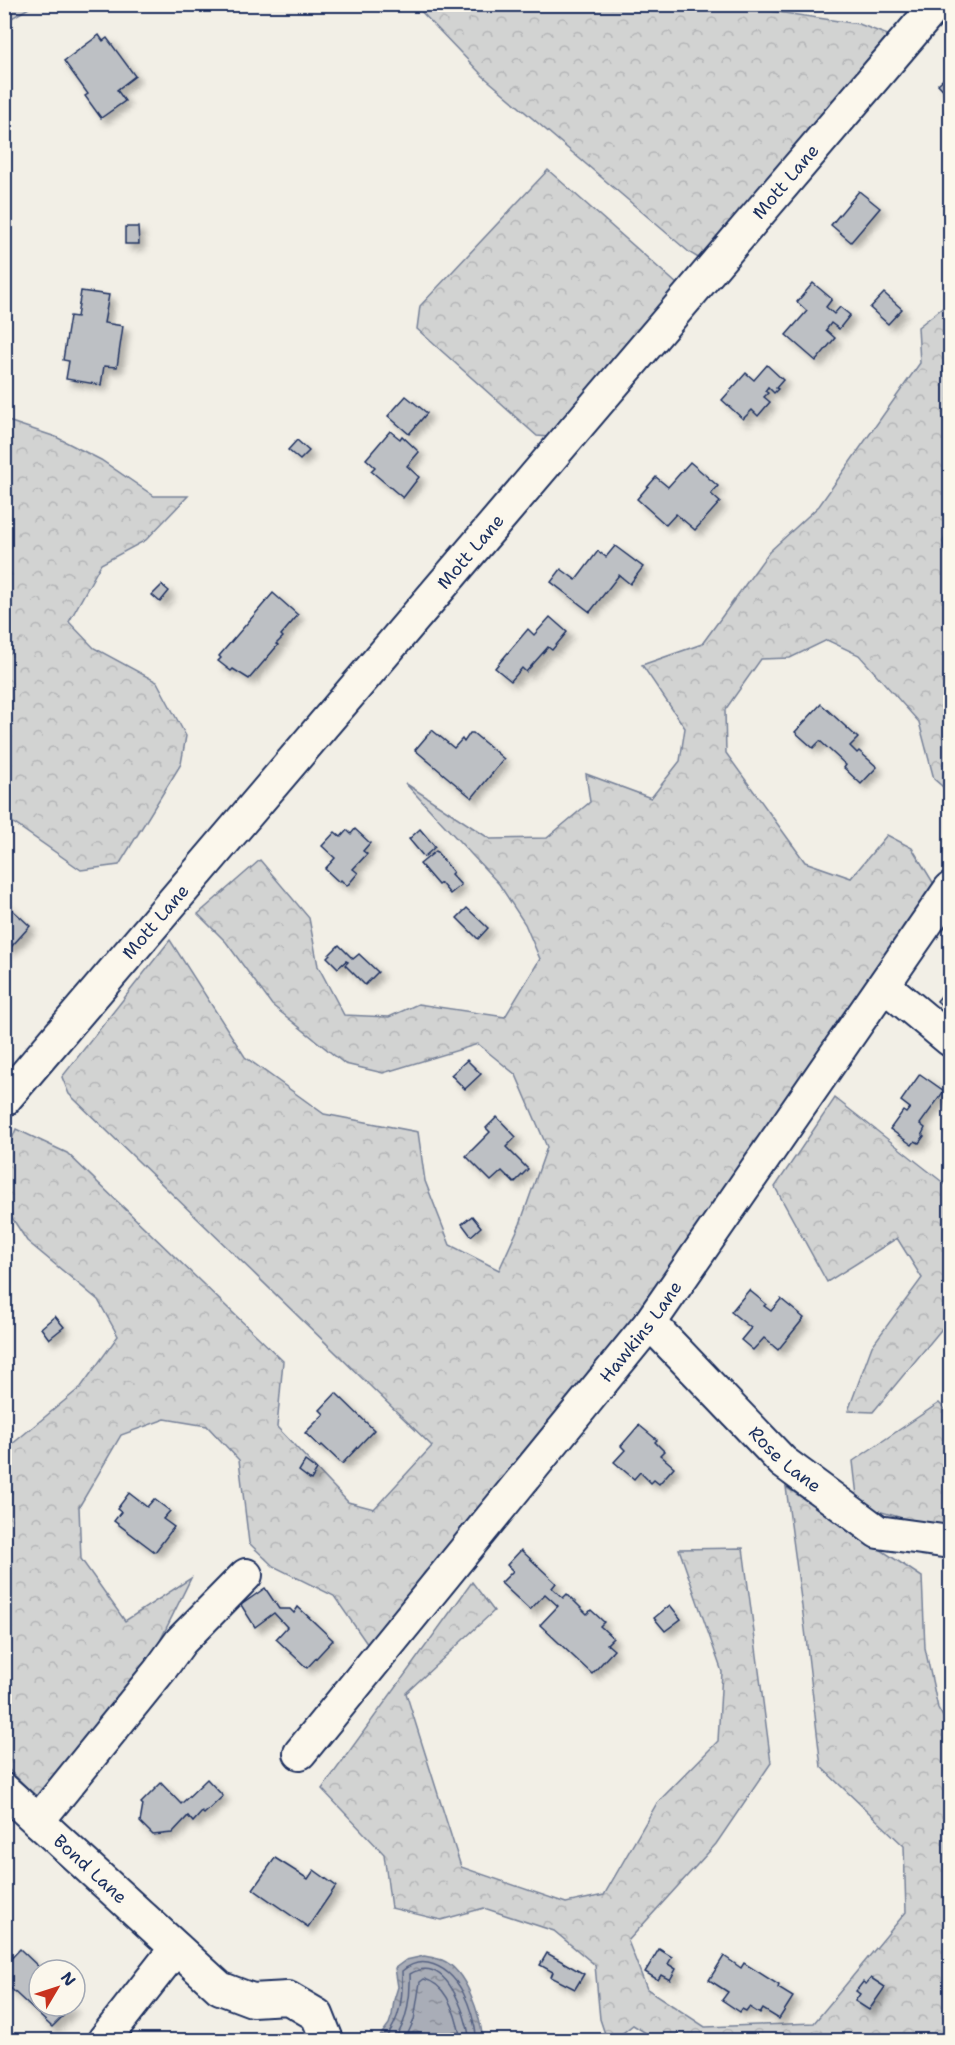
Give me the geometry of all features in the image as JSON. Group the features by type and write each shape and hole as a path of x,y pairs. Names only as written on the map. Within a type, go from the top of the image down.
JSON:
{"street":[{"name":"Mott Lane","path":"4,1100 937,4"},
{"name":"Hawkins Lane","path":"300,1753 650,1323 951,889"},
{"path":"885,986 951,1040"},
{"name":"Rose Lane","path":"650,1323 783,1462 878,1532 951,1542"},
{"path":"38,1821 181,1641 246,1575"},
{"name":"Bond Lane","path":"4,1790 220,1988 252,2000 288,1998 317,2015 327,2040"},
{"path":"104,2040 176,1948"}],"green space":[{"path":"5,4 34,4 34,5 5,22"},
{"path":"415,5 729,5 859,24 888,35 700,259 690,253 483,76"},
{"path":"548,170 677,284 549,437 537,436 417,329 420,306"},
{"path":"950,302 950,349 947,357 950,378 950,424 946,453 950,479 950,520 943,542 950,567 950,793 934,779 919,722 859,655 827,640 790,658 761,659 725,710 726,753 805,862 851,878 887,835 912,848 934,884 638,1314 370,1648 334,1596 273,1566 249,1543 239,1460 207,1426 165,1419 121,1435 79,1507 81,1559 125,1621 191,1578 153,1655 41,1801 5,1766 5,1450 81,1387 118,1336 98,1300 27,1241 5,1207 4,1159 16,1129 67,1153 283,1361 277,1427 348,1502 374,1509 432,1446 69,1094 62,1077 170,940 245,1057 324,1114 418,1132 425,1181 450,1245 499,1270 520,1224 547,1147 516,1075 478,1044 383,1073 345,1064 272,1005 226,942 198,914 260,860 309,918 318,966 344,1015 389,1017 418,1004 505,1017 540,959 525,924 499,884 405,783 490,839 547,838 590,802 586,774 651,798 680,761 685,728 642,665 702,644 769,552 819,506 920,363 918,327"},
{"path":"5,420 56,437 101,460 154,496 188,496 146,540 101,564 69,622 94,648 157,682 186,736 181,764 119,865 81,870 5,817"},
{"path":"835,1098 950,1188 950,1319 873,1412 848,1411 872,1346 922,1278 897,1238 827,1282 775,1187"},
{"path":"939,1403 950,1414 950,1525 912,1521 858,1505 853,1461"},
{"path":"786,1487 922,1577 925,1648 938,1708 950,1729 950,2040 657,2040 633,2025 614,2040 607,2040 600,2019 595,1965 554,1931 484,1908 441,1920 391,1908 384,1854 322,1789 472,1582 494,1611 406,1693 461,1867 566,1903 604,1895 657,1803 718,1741 722,1672 679,1549 743,1548 771,1763 716,1844 628,1941 647,1989 705,2027 814,2023 906,1912 904,1846 821,1767"}],"water":[{"path":"424,1956 442,1960 459,1973 471,1995 483,2040 377,2040 389,2024 392,2015 398,1987 395,1968 406,1960"}],"building":[{"path":"99,35 103,41 107,38 135,76 117,90 125,101 101,118 85,96 88,94 64,61"},
{"path":"950,73 950,97 938,84"},
{"path":"859,191 880,208 851,242 831,225"},
{"path":"125,227 138,227 139,244 125,244"},
{"path":"813,283 832,299 826,307 834,314 840,307 850,315 839,329 831,323 826,330 835,338 816,361 786,335 807,311 797,302"},
{"path":"81,291 109,295 104,323 123,326 117,367 104,366 101,385 66,379 69,361 63,360 70,316 77,317"},
{"path":"884,293 902,309 888,324 870,308"},
{"path":"767,365 783,380 774,393 768,387 765,391 768,393 764,397 770,402 758,416 752,410 743,419 722,400 746,373 754,380"},
{"path":"406,396 427,413 409,434 388,416"},
{"path":"390,431 400,439 402,436 419,452 407,466 419,477 403,498 371,471 375,467 366,459"},
{"path":"297,440 309,451 300,460 288,450"},
{"path":"690,462 718,486 711,494 720,502 695,530 676,514 666,525 637,499 656,477 668,487"},
{"path":"615,546 643,567 630,584 619,575 590,612 551,582 561,569 576,580 598,551 606,557"},
{"path":"162,585 169,591 160,602 152,595"},
{"path":"273,593 298,615 281,635 283,637 276,644 278,645 249,679 233,669 231,671 218,661 221,658 219,656"},
{"path":"550,617 567,632 552,650 548,647 526,672 522,668 511,681 495,668 528,629 534,635"},
{"path":"821,704 858,738 850,746 877,767 861,784 844,768 846,765 820,741 813,748 795,732"},
{"path":"432,730 454,748 462,739 464,742 470,733 473,733 504,759 472,798 415,750"},
{"path":"355,829 370,843 363,851 367,854 353,869 358,873 347,886 325,869 335,858 322,846 335,832 341,837 347,830 351,834"},
{"path":"420,829 435,847 424,857 409,839"},
{"path":"436,851 461,885 450,894 441,883 438,885 420,864"},
{"path":"4,902 30,926 11,947 4,950"},
{"path":"467,908 488,928 478,939 457,918"},
{"path":"339,945 353,959 359,954 378,972 365,985 345,965 348,962 346,961 338,968 327,957"},
{"path":"950,985 950,1013 937,1001"},
{"path":"467,1060 481,1074 465,1089 451,1075"},
{"path":"920,1074 944,1091 920,1124 925,1128 922,1134 924,1136 919,1143 915,1141 912,1145 890,1129 903,1111 906,1113 910,1108 901,1101"},
{"path":"497,1117 516,1137 506,1147 528,1169 514,1183 502,1171 491,1181 466,1156 490,1132 486,1128"},
{"path":"472,1216 481,1227 471,1236 462,1224"},
{"path":"749,1290 771,1311 781,1299 804,1318 778,1350 764,1338 753,1350 741,1340 751,1328 731,1312"},
{"path":"55,1316 64,1327 49,1339 41,1328"},
{"path":"336,1393 374,1430 342,1464 305,1433 324,1414 320,1410"},
{"path":"639,1425 657,1440 655,1442 664,1451 660,1455 674,1467 659,1484 654,1480 651,1483 640,1472 634,1479 614,1462 625,1450 621,1446"},
{"path":"305,1461 317,1470 311,1480 299,1471"},
{"path":"129,1493 147,1507 154,1499 170,1511 163,1519 174,1527 155,1552 114,1521 121,1512 117,1509"},
{"path":"521,1550 556,1583 552,1588 563,1598 567,1594 587,1614 591,1610 604,1622 600,1626 613,1638 607,1644 614,1650 592,1674 540,1625 558,1606 545,1594 530,1610 501,1583 513,1571 507,1565"},
{"path":"265,1588 279,1609 290,1609 294,1613 298,1607 333,1640 307,1668 276,1639 287,1627 274,1613 255,1627 241,1605"},
{"path":"670,1605 681,1619 665,1631 654,1618"},
{"path":"207,1779 223,1796 193,1822 188,1816 172,1833 153,1835 140,1822 143,1805 141,1803 161,1783 181,1804"},
{"path":"275,1858 308,1879 314,1870 336,1886 308,1927 253,1889"},
{"path":"20,1949 29,1958 27,1958 27,2004 4,1982 4,1966"},
{"path":"659,1949 672,1957 668,1964 676,1969 670,1980 661,1975 658,1980 645,1972"},
{"path":"547,1953 584,1974 575,1989 551,1977 553,1972 540,1965"},
{"path":"724,1956 741,1968 744,1963 779,1985 778,1988 793,1997 779,2019 763,2009 760,2014 749,2007 746,2011 742,2009 740,2012 722,2000 728,1992 709,1980"},
{"path":"871,1978 885,1987 869,2010 855,2001 860,1994 856,1991 863,1982 866,1984"},
{"path":"42,2018 61,2018 52,2027"}]}
